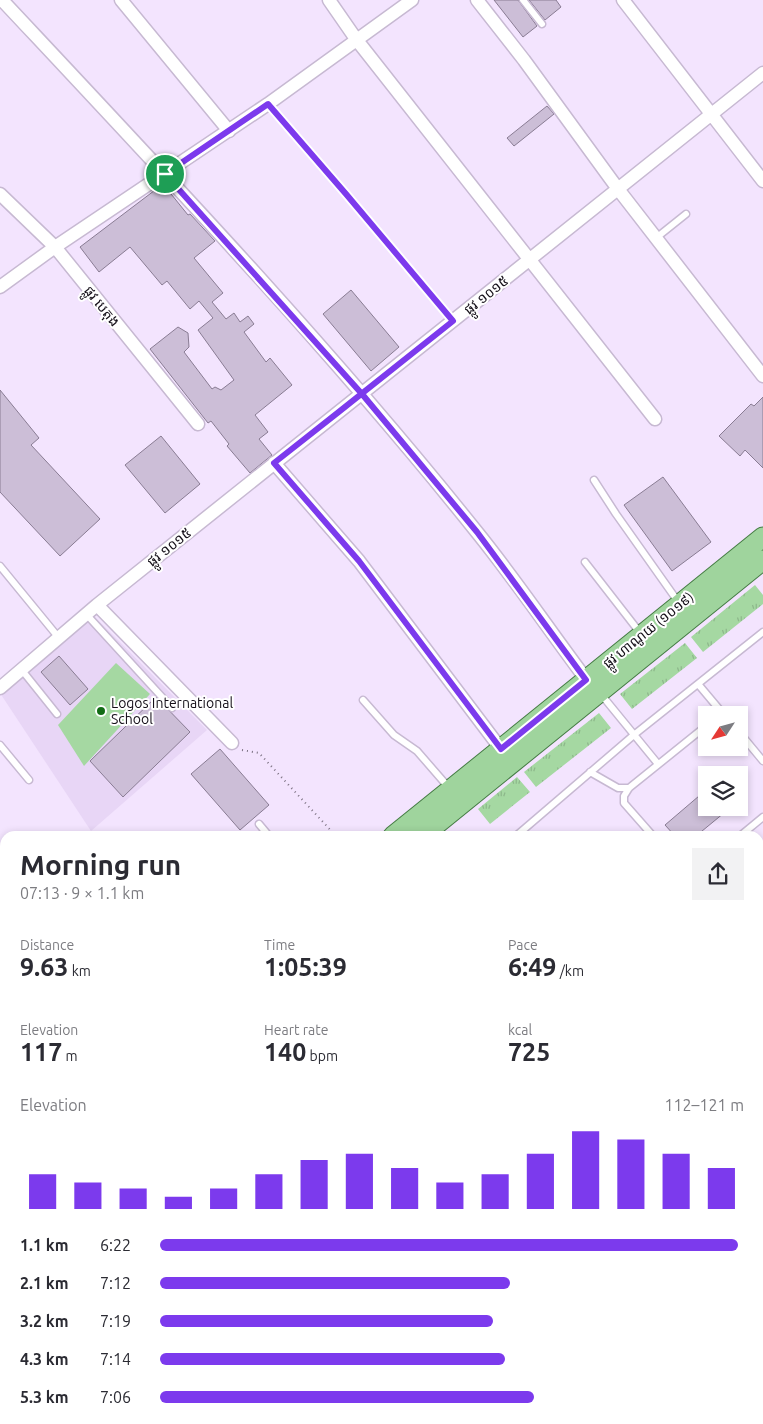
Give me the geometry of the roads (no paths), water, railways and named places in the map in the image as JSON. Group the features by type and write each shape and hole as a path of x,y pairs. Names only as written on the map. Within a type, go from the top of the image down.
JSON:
{"main road":[{"name":"ផ្លូវ ហាណូយ (១០១៩)","path":"400,831 763,537"},
{"name":"ផ្លូវ ហាណូយ (១០១៩)","path":"428,831 763,560"}],"street":[{"path":"2,0 165,174 362,394 477,532 586,680 600,692"},
{"path":"121,0 229,131"},
{"path":"329,0 356,39 656,419"},
{"path":"0,287 55,247 268,104 412,0"},
{"path":"477,0 524,60 618,189 763,376"},
{"path":"623,0 763,181"},
{"name":"ផ្លូវ ១០១៥","path":"0,688 97,605 763,73"},
{"name":"ផ្លូវ បេតុង","path":"0,194 55,247 198,424"},
{"path":"274,463 359,561 501,749"},
{"path":"97,605 232,743"}],"lane":[{"path":"523,0 542,24"},
{"path":"268,104 453,321"},
{"path":"656,238 686,214"},
{"path":"594,480 680,604"},
{"path":"585,562 642,634"},
{"path":"0,566 59,638"},
{"path":"86,614 172,708"},
{"path":"522,831 635,734 763,632"},
{"path":"21,670 57,714"},
{"path":"698,684 716,706"},
{"path":"600,692 658,764"},
{"path":"363,700 394,735 417,751 451,790"},
{"path":"649,831 624,803 624,796 629,788 698,732"},
{"path":"748,743 763,761"},
{"path":"0,745 29,780"},
{"path":"590,772 618,788 629,788"},
{"path":"746,831 763,817"},
{"path":"259,824 265,831"}],"place":[{"name":"Logos International School","path":"101,711"}]}
